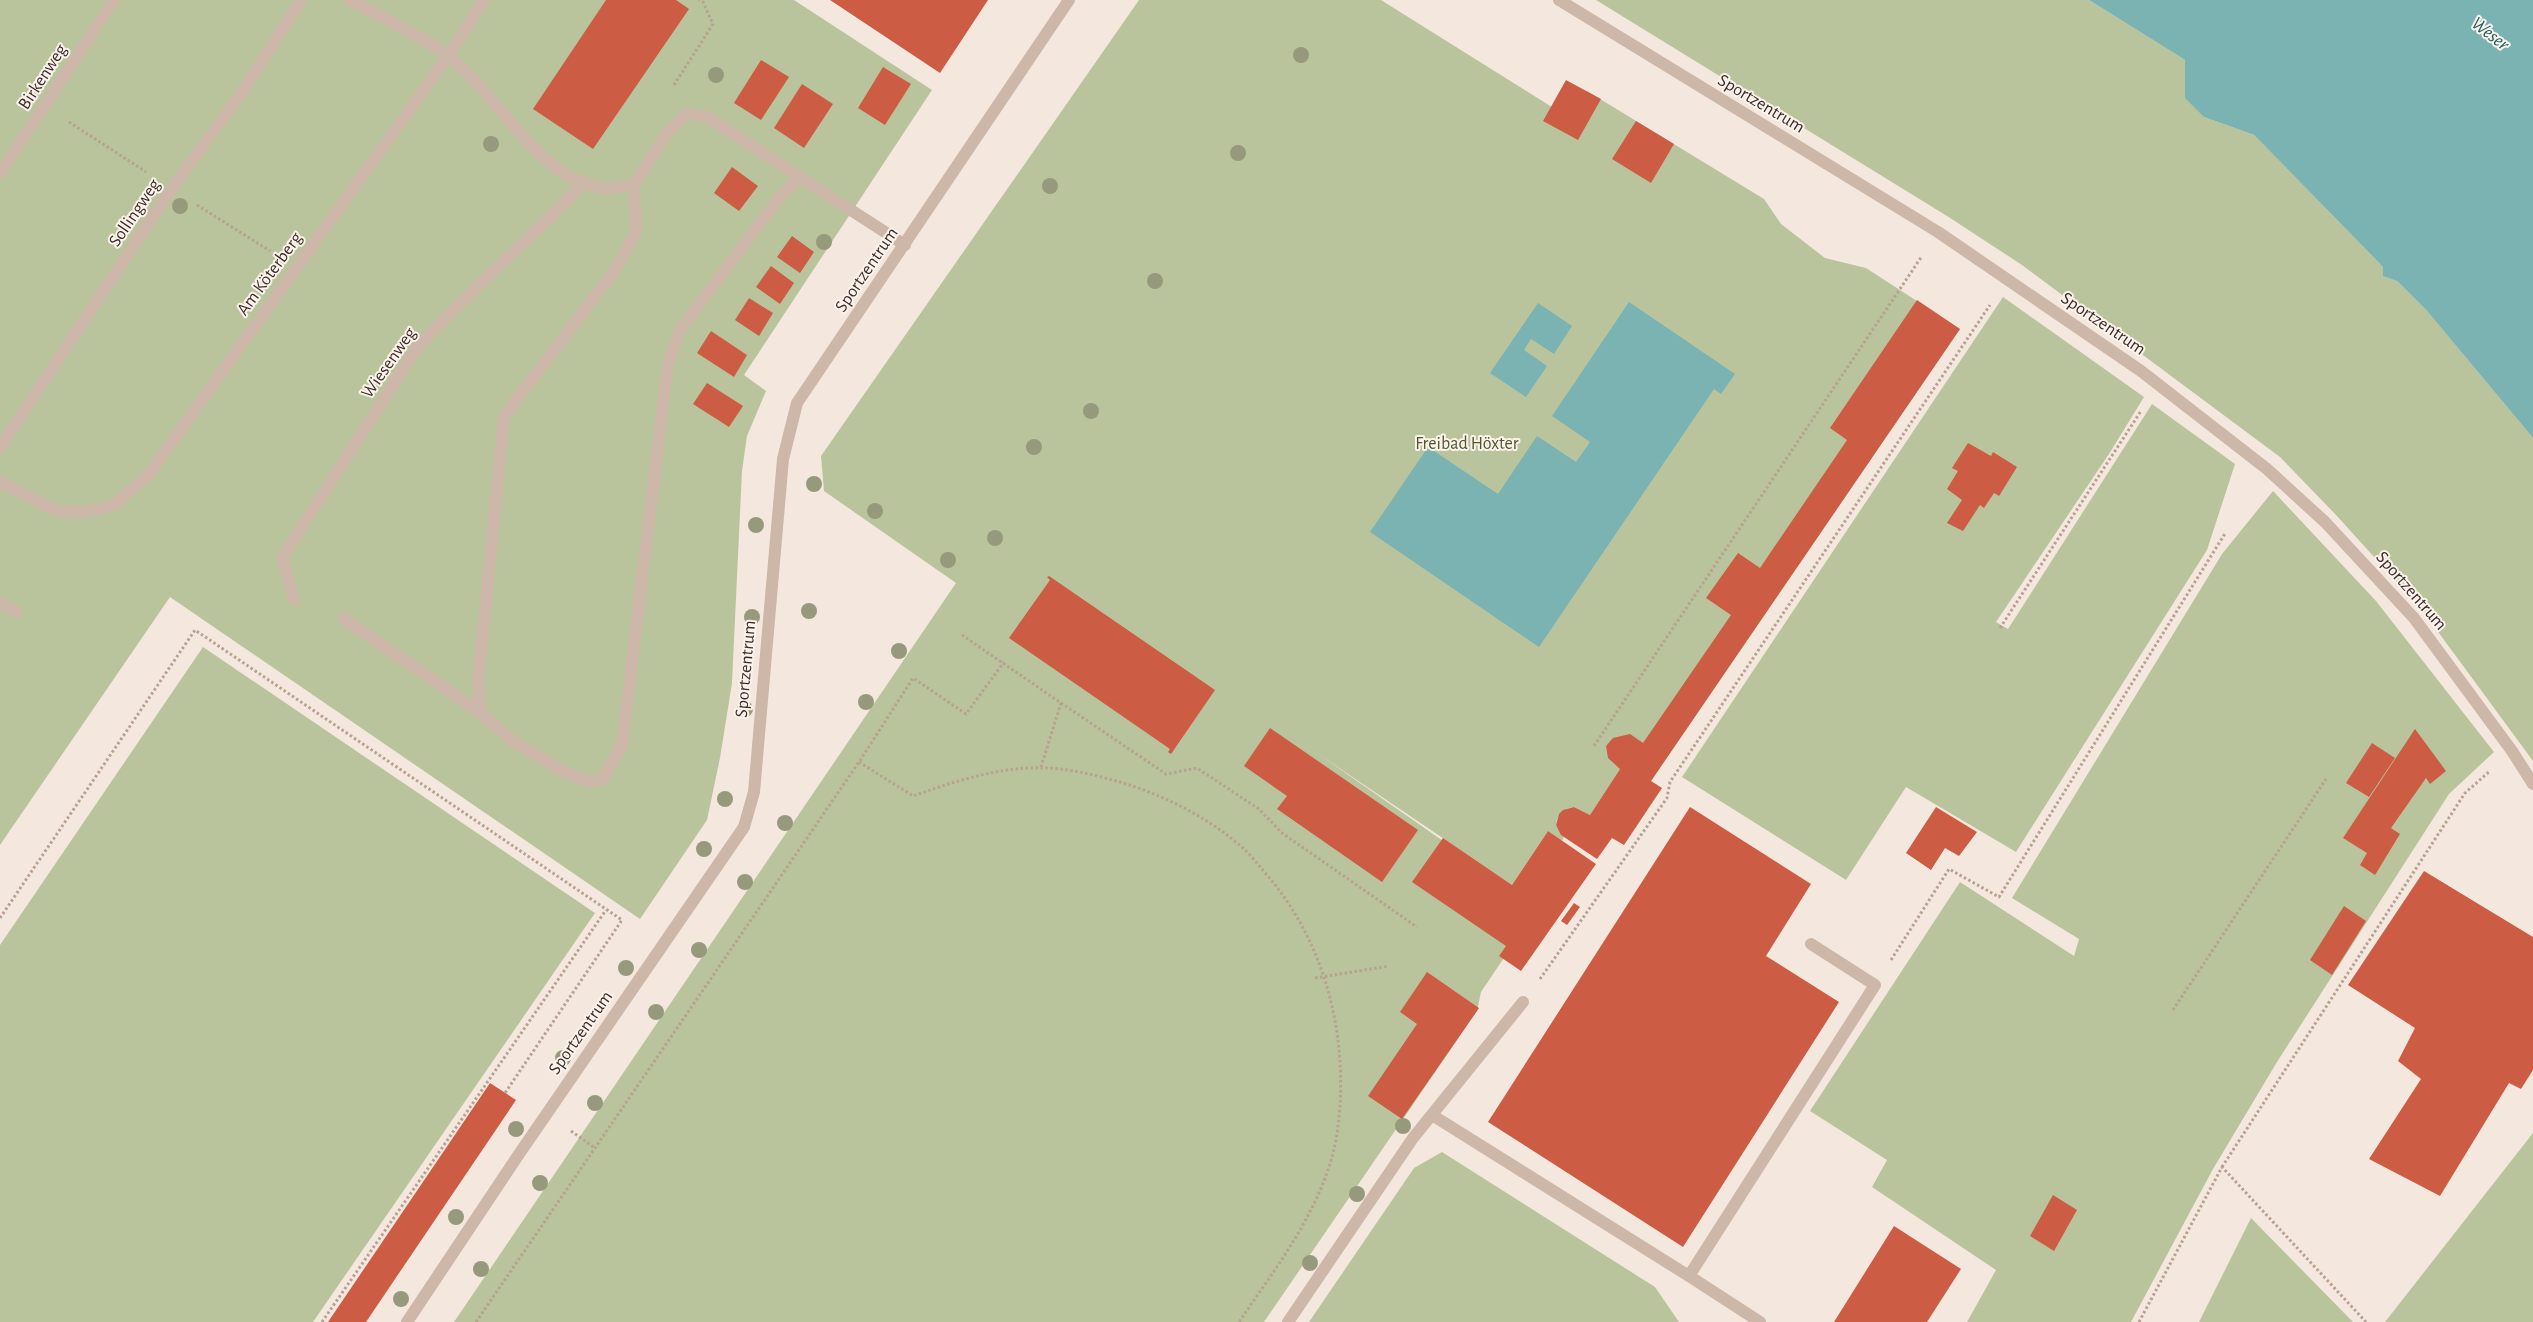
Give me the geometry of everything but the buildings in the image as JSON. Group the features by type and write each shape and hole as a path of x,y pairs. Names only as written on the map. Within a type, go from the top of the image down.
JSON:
{"street":[{"name":"Birkenweg","path":"0,173 114,0"},
{"name":"Sollingweg","path":"0,447 172,188 240,95 301,0"},
{"path":"350,0 448,56 470,75 524,137 552,165 584,182 604,188 634,185"},
{"name":"Am Köterberg","path":"0,482 57,511 86,512 114,505 149,474 448,56 484,0"},
{"name":"Sportzentrum","path":"407,1322 522,1150 744,827 754,792 782,459 797,403 1069,0"},
{"name":"Sportzentrum","path":"1559,0 1938,232 2158,384 2267,470 2325,522 2414,618 2512,751 2533,784"},
{"path":"481,713 478,682 504,416 614,271 636,232 634,185 668,133 687,113 707,117 905,245"},
{"path":"344,619 481,713 510,739 562,771 588,781 602,780 622,745 668,363 680,330 782,194 800,178"},
{"name":"Wiesenweg","path":"294,599 282,558 416,349 441,321 548,221 584,182"},
{"path":"0,603 17,612"},
{"path":"1689,1276 1876,985 1811,944"},
{"path":"1288,1322 1413,1138 1523,1002"},
{"path":"1432,1114 1760,1322"}],"path":[{"path":"687,113 672,89 713,24 703,2 699,0"},
{"path":"1594,746 1938,232"},
{"path":"1523,1002 1667,798 1670,782 2007,280"},
{"path":"2000,628 2158,384"},
{"path":"1876,985 1949,869 1999,897 2226,532"},
{"path":"0,918 195,630 622,920 505,1093"},
{"path":"962,635 1166,774 1197,768 1259,809 1282,833 1417,927"},
{"path":"476,1322 859,762 914,678 966,714 1004,662"},
{"path":"1041,768 1061,703"},
{"path":"2139,1322 2222,1167 2466,793 2512,751"},
{"path":"859,762 913,796 940,786 992,773 1041,768 1096,775 1143,789 1193,812 1244,849 1280,890 1306,931 1325,976 1336,1030 1341,1078 1338,1128 1325,1178 1296,1237 1239,1322"},
{"path":"2173,1010 2326,779"},
{"path":"322,1322 606,910"},
{"path":"1315,978 1389,966"},
{"path":"2222,1167 2366,1322"}],"green space":[{"path":"0,0 794,0 932,90 744,375 766,391 747,436 742,471 732,683 720,758 707,820 640,919 170,597 0,845"},
{"name":"Freibad Höxter","path":"1139,0 1381,0 1571,119 1587,91 1764,199 1781,224 1825,258 1866,268 1960,329 1647,787 1620,769 1590,815 1574,807 1561,813 1556,825 1564,837 1562,841 1548,831 1512,885 1317,753 1538,907 1481,992 1477,1011 1264,1322 454,1322 956,583 824,491 821,456"},
{"path":"1596,0 2089,0 2185,60 2204,117 2254,135 2383,267 2384,276 2397,281 2427,311 2533,438 2533,761 2422,610 2337,516 2280,457 2022,265 1947,216"},
{"path":"2003,297 2144,397 2109,454 1996,622 2008,629 2152,404 2235,464 2207,550 2016,852 1906,787 1846,880 1682,777"},
{"path":"2273,491 2376,601 2494,752 2449,794 2277,1062 2213,1169 2131,1322 1967,1322 1996,1270 1872,1187 1887,1160 1810,1111 1960,882 2074,956 2079,939 2012,898 2222,554"},
{"path":"203,647 595,913 313,1322 0,1322 0,945"},
{"path":"2533,1133 2533,1322 2385,1322"},
{"path":"1442,1152 1655,1287 1679,1322 1309,1322 1414,1168"},
{"path":"2251,1218 2353,1322 2199,1322"}],"water":[{"name":"Weser","path":"2089,0 2533,0 2533,438 2427,311 2397,281 2383,276 2383,267 2254,135 2204,117 2185,98 2185,60"},
{"path":"1629,302 1735,374 1721,394 1714,389 1539,647 1370,532 1428,447 1498,494 1537,436 1576,462 1590,442 1552,416"},
{"path":"1538,303 1572,326 1554,354 1531,339 1524,350 1547,366 1526,397 1490,373"}]}
